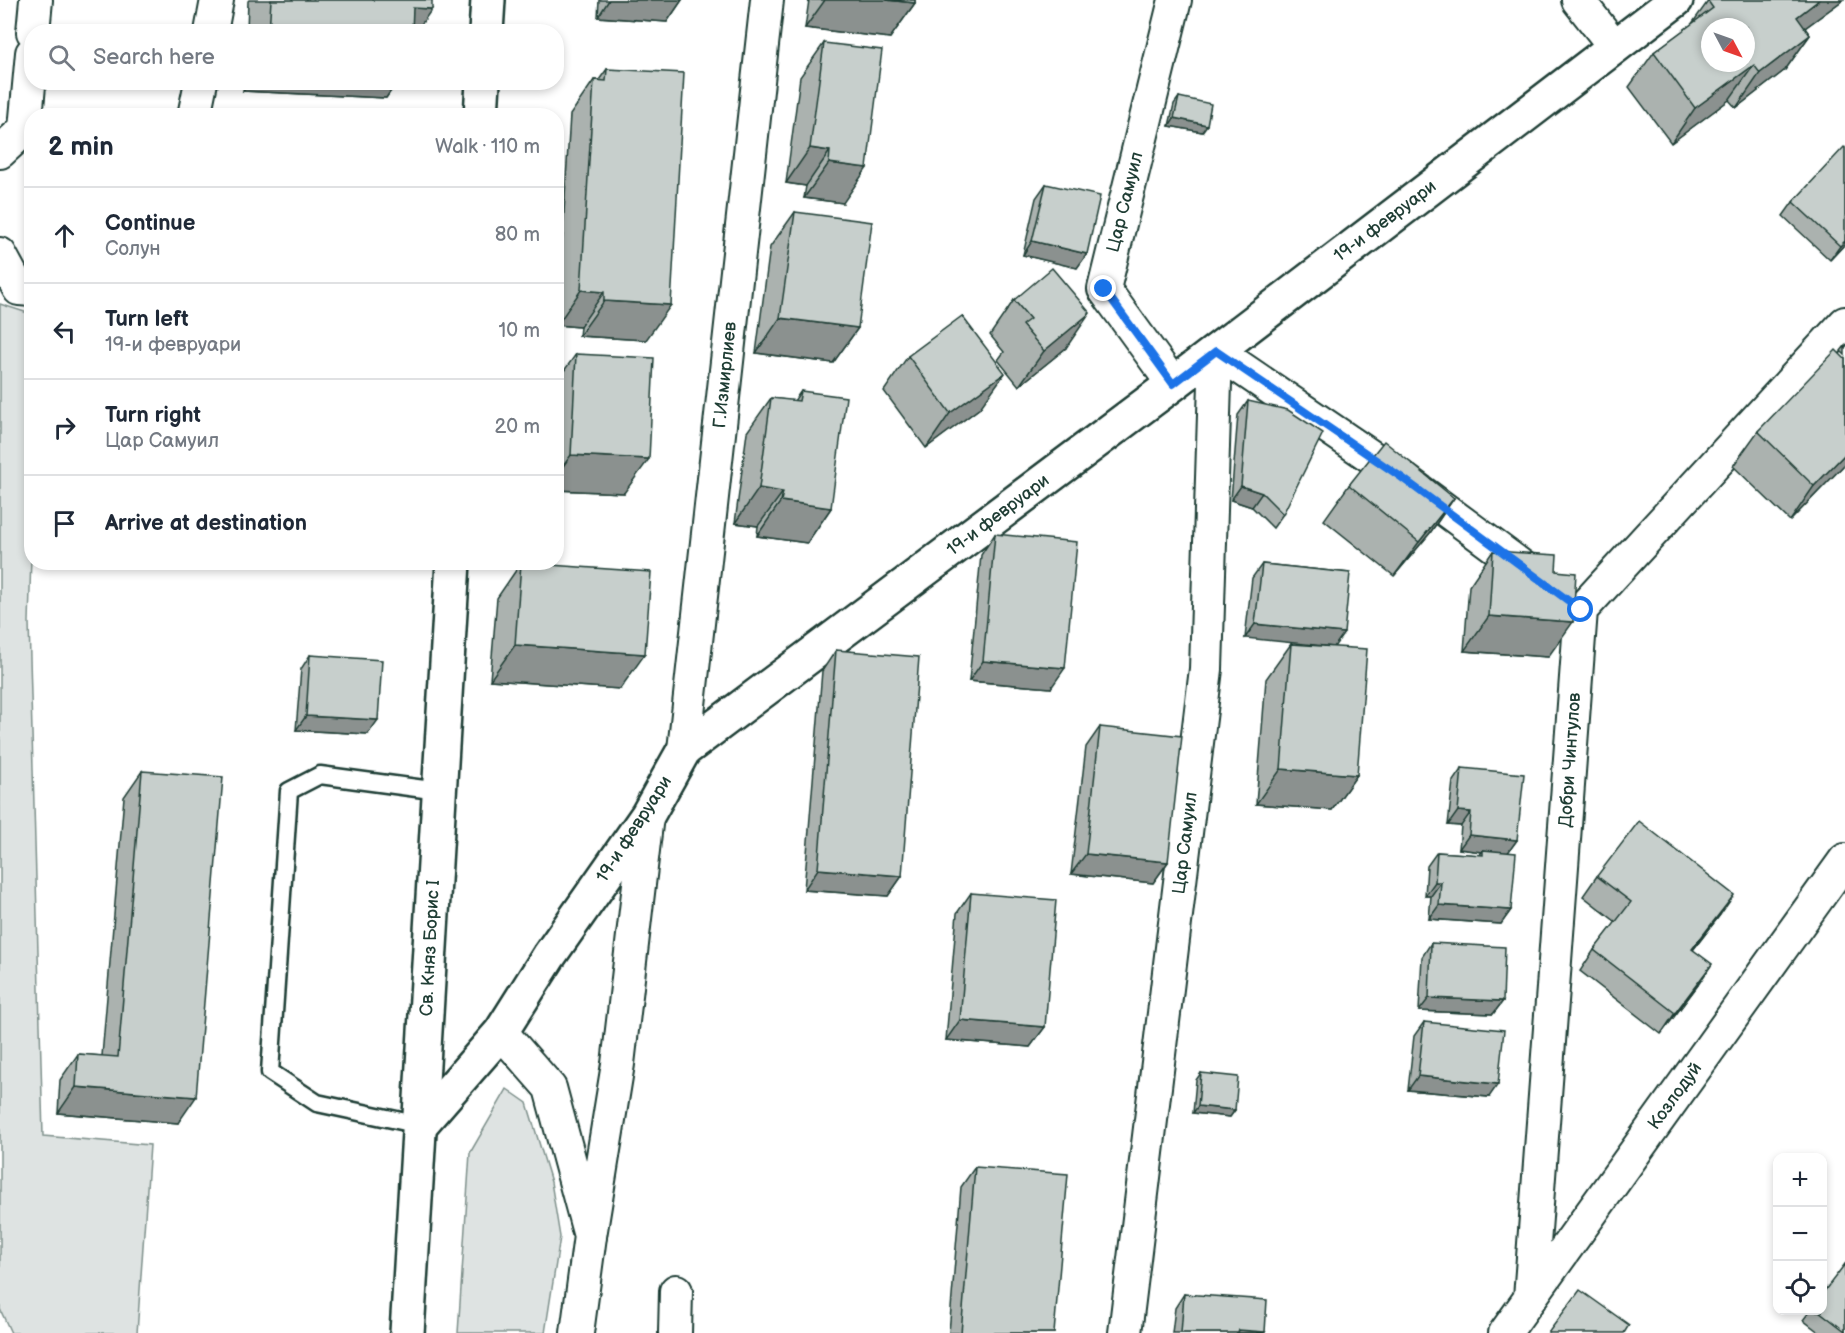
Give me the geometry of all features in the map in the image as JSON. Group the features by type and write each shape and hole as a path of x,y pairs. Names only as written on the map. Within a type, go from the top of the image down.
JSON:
{"street":[{"path":"34,24 36,0"},
{"path":"212,24 217,0"},
{"path":"486,24 488,0"},
{"name":"Г.Измирлиев","path":"684,750 767,0"},
{"name":"Цар Самуил","path":"1173,384 1104,289 1175,0"},
{"path":"1578,0 1615,47"},
{"name":"19-и февруари","path":"420,1125 501,1032 549,956 647,816 684,750 1173,384 1676,0"},
{"path":"27,108 29,90"},
{"path":"196,108 199,90"},
{"path":"481,108 483,90"},
{"path":"0,152 24,130"},
{"path":"0,254 19,289 24,289"},
{"path":"1216,351 1401,477 1581,610 1845,323"},
{"name":"Цар Самуил","path":"1125,1333 1206,669 1216,351"},
{"name":"Св. Княз Борис I","path":"407,1333 453,570"},
{"name":"Добри Чинтулов","path":"1530,1298 1581,610"},
{"path":"577,1333 618,1064 647,816"},
{"name":"Козлодуй","path":"1505,1333 1845,860"},
{"path":"501,1032 550,1088 590,1236"},
{"path":"675,1333 676,1291"}],"lane":[{"path":"420,1125 317,1103 270,1072 289,791 320,775 439,790"}],"shaded area":[{"path":"0,304 24,312 24,570 31,570 29,622 43,1136 150,1145 137,1333 11,1333 0,1309"},
{"path":"507,1089 527,1103 551,1182 560,1237 545,1333 458,1333 470,1153"}],"building":[{"path":"271,0 432,0 432,9 413,8 412,24 270,24"},
{"path":"886,0 915,0 915,3"},
{"path":"1709,0 1819,0 1797,17 1810,35 1760,73 1755,66 1755,18 1701,18 1701,72 1744,72 1695,108 1654,52 1713,8"},
{"path":"824,43 882,50 867,168 829,163 830,151 810,148"},
{"path":"607,69 684,73 671,305 604,301 604,292 581,290 594,80 606,81"},
{"path":"1179,97 1211,104 1207,125 1174,118"},
{"path":"1844,147 1845,241 1840,246 1793,202"},
{"path":"1046,184 1100,196 1087,254 1032,241"},
{"path":"795,212 872,222 858,328 780,318"},
{"path":"1052,268 1090,313 1044,351 1022,325 1030,319 1014,300"},
{"path":"962,316 1005,373 950,413 908,356"},
{"path":"1836,350 1845,359 1845,454 1814,486 1758,431"},
{"path":"576,354 654,358 649,459 571,455"},
{"path":"801,391 846,397 831,508 781,501 783,492 759,488 771,398 799,401"},
{"path":"1248,401 1288,410 1323,433 1283,514 1262,493 1241,486"},
{"path":"1384,441 1454,498 1419,542 1349,485"},
{"path":"995,534 1077,542 1065,668 983,661"},
{"path":"1493,551 1557,555 1556,571 1576,573 1573,622 1489,616"},
{"path":"1262,564 1350,573 1344,633 1255,624"},
{"path":"564,566 651,572 645,654 515,645 520,570 564,570"},
{"path":"1291,644 1367,649 1357,775 1281,769"},
{"path":"836,650 919,657 902,876 818,869"},
{"path":"310,655 382,660 378,720 306,716"},
{"path":"1100,727 1182,736 1168,862 1086,854"},
{"path":"1462,768 1524,774 1517,840 1469,835 1471,812 1458,811"},
{"path":"142,771 223,777 196,1097 76,1087 78,1054 118,1057"},
{"path":"1639,821 1734,895 1692,949 1712,964 1675,1013 1594,950 1631,902 1597,876"},
{"path":"1483,850 1516,853 1511,910 1439,905 1441,882 1435,882 1437,852 1483,855"},
{"path":"971,893 1056,900 1045,1027 960,1020"},
{"path":"1431,943 1505,947 1503,1001 1429,998"},
{"path":"1424,1022 1504,1030 1498,1084 1418,1076"},
{"path":"1201,1073 1238,1077 1235,1110 1198,1106"},
{"path":"975,1167 1068,1174 1054,1333 961,1333"},
{"path":"1845,1264 1845,1331 1824,1315 1827,1315 1827,1287"},
{"path":"1580,1290 1629,1325 1624,1333 1548,1333"},
{"path":"1184,1294 1267,1300 1265,1332 1239,1330 1238,1333 1181,1333"}],"route":[{"path":"1104,289 1173,384 1216,351 1401,477 1581,610"}]}
